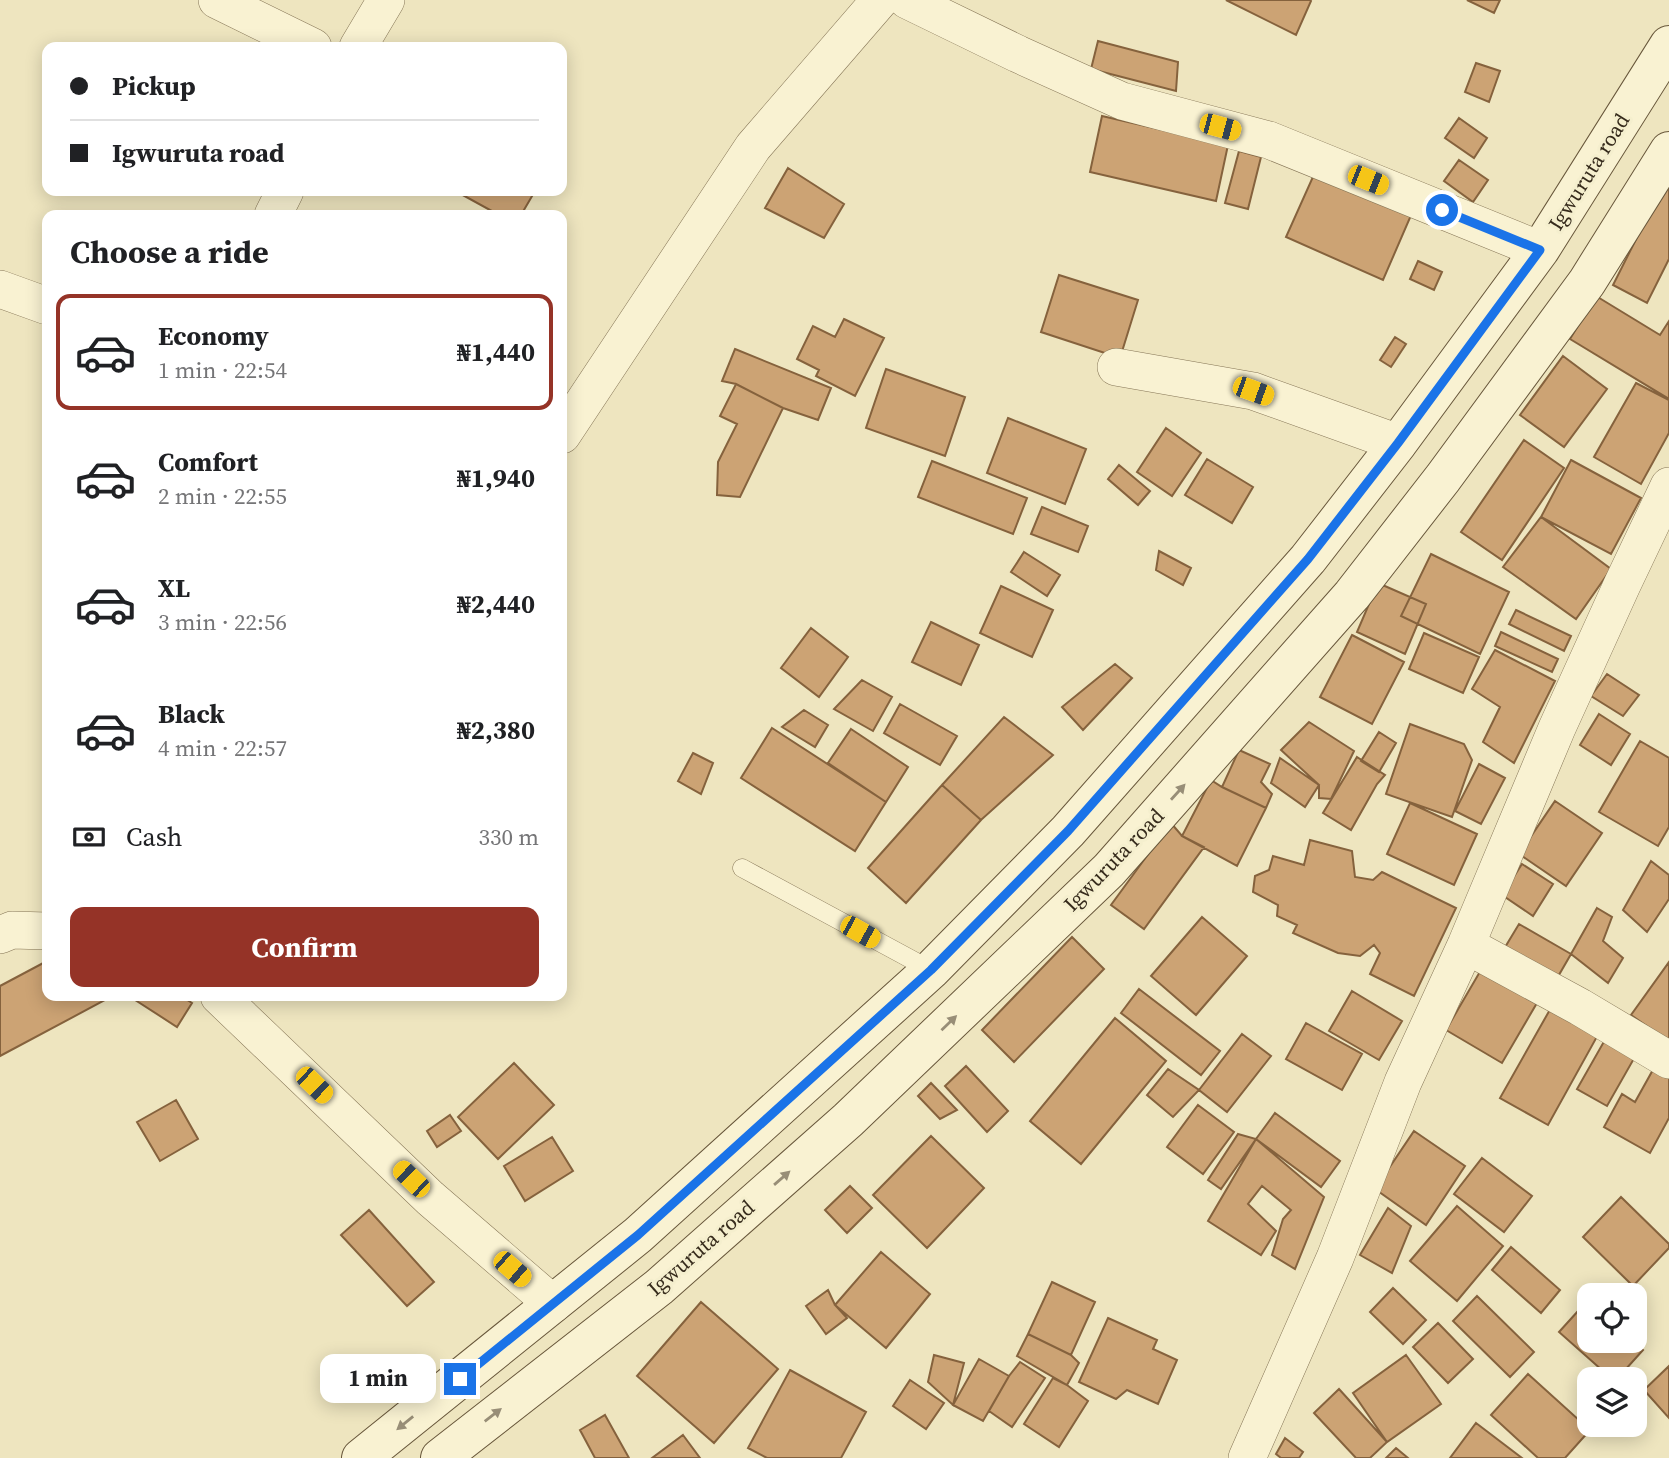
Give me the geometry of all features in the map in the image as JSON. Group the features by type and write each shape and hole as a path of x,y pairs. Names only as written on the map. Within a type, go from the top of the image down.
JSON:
{"main road":[{"name":"Igwuruta road","path":"361,1458 638,1235 931,970 1086,810 1308,559 1398,443 1540,250 1669,45"},
{"name":"Igwuruta road","path":"440,1458 669,1278 848,1120 1109,870 1352,596 1443,478 1587,282 1669,151"}],"street":[{"path":"217,0 303,42"},
{"path":"361,42 386,0"},
{"path":"567,427 753,147 880,0"},
{"path":"906,0 1122,101 1269,140 1540,250"},
{"path":"0,289 42,304"},
{"path":"1116,367 1253,391 1398,443"},
{"path":"1247,1458 1335,1258 1404,1082 1466,945 1563,716 1669,486"},
{"path":"0,935 12,930 42,932"},
{"path":"1466,945 1580,1007 1669,1060"},
{"path":"224,1001 430,1198 553,1304"}],"lane":[{"path":"742,868 931,970"}],"building":[{"path":"1226,0 1310,0 1311,1 1296,35"},
{"path":"1467,0 1500,0 1494,13"},
{"path":"1098,41 1178,62 1176,91 1091,69"},
{"path":"1476,63 1500,71 1489,102 1465,92"},
{"path":"1102,116 1228,145 1216,201 1090,172"},
{"path":"1459,118 1487,138 1474,158 1445,138"},
{"path":"1239,151 1261,157 1248,209 1225,203"},
{"path":"1459,160 1488,180 1473,202 1444,181"},
{"path":"788,168 844,204 824,238 765,208"},
{"path":"1316,170 1412,213 1383,280 1286,237"},
{"path":"1668,176 1669,259 1647,303 1613,285"},
{"path":"464,196 532,196 524,210 490,210"},
{"path":"1418,261 1442,272 1434,290 1410,279"},
{"path":"1059,275 1138,300 1120,358 1041,332"},
{"path":"1596,296 1660,335 1669,321 1669,399 1570,339"},
{"path":"844,319 884,338 855,396 816,376 819,370 797,359 813,326 835,337"},
{"path":"1395,337 1406,344 1391,367 1380,360"},
{"path":"735,349 831,388 818,420 783,408 736,384 722,381"},
{"path":"1563,356 1607,389 1564,447 1520,415"},
{"path":"886,369 965,397 945,456 866,428"},
{"path":"1636,383 1669,400 1669,433 1641,484 1594,457"},
{"path":"736,384 783,408 740,497 717,495 718,462 737,424 720,416"},
{"path":"1008,418 1086,449 1065,504 987,473"},
{"path":"1166,428 1201,453 1172,496 1137,472"},
{"path":"1524,440 1564,468 1502,560 1461,532"},
{"path":"1207,459 1253,487 1232,523 1185,495"},
{"path":"1571,460 1641,498 1611,554 1541,517"},
{"path":"932,461 1027,498 1013,534 918,497"},
{"path":"1119,465 1150,491 1138,505 1108,479"},
{"path":"1042,507 1088,526 1078,552 1031,534"},
{"path":"1541,517 1611,569 1576,619 1503,567"},
{"path":"1159,551 1191,568 1183,585 1156,570"},
{"path":"1024,552 1060,575 1047,596 1011,572"},
{"path":"1431,554 1509,592 1480,654 1401,616"},
{"path":"1378,583 1426,604 1405,654 1357,632"},
{"path":"1001,586 1053,610 1032,657 980,633"},
{"path":"1516,610 1571,636 1564,651 1509,624"},
{"path":"931,622 979,645 961,685 912,662"},
{"path":"811,628 848,657 819,697 781,668"},
{"path":"1501,632 1558,659 1552,672 1495,646"},
{"path":"1424,633 1479,657 1463,693 1409,669"},
{"path":"1352,635 1404,662 1372,724 1320,697"},
{"path":"1495,650 1555,681 1514,763 1483,742 1500,707 1472,689"},
{"path":"1115,664 1132,678 1083,730 1062,707"},
{"path":"1607,674 1639,695 1623,716 1591,696"},
{"path":"862,680 892,697 873,731 834,709"},
{"path":"900,704 957,736 940,765 884,733"},
{"path":"804,710 828,725 815,747 782,727"},
{"path":"1599,714 1630,734 1611,765 1580,745"},
{"path":"1004,717 1053,755 981,820 942,785"},
{"path":"1309,722 1354,751 1331,799 1319,798 1319,785 1281,750"},
{"path":"1410,724 1464,744 1472,760 1452,817 1386,794"},
{"path":"772,728 886,802 855,851 741,778"},
{"path":"851,729 908,767 886,802 828,763"},
{"path":"1379,732 1396,743 1379,772 1361,761"},
{"path":"1640,741 1669,758 1669,827 1658,846 1599,812"},
{"path":"1239,750 1270,764 1261,782 1272,794 1266,808 1222,787"},
{"path":"693,753 713,763 701,794 678,781"},
{"path":"1357,757 1385,775 1351,830 1323,813"},
{"path":"1280,758 1319,785 1305,807 1271,783"},
{"path":"1479,764 1505,778 1481,824 1455,811"},
{"path":"1211,780 1266,808 1237,866 1182,836"},
{"path":"942,785 981,820 906,903 868,868"},
{"path":"1555,801 1602,833 1566,886 1519,854"},
{"path":"1410,803 1477,834 1454,885 1387,854"},
{"path":"1171,823 1182,836 1204,847 1144,929 1111,905"},
{"path":"1310,840 1352,851 1355,877 1373,880 1382,872 1456,908 1414,996 1370,974 1380,953 1374,945 1360,956 1338,953 1293,933 1297,925 1277,916 1278,905 1253,892 1255,876 1269,870 1273,856 1304,865"},
{"path":"1651,861 1669,875 1669,899 1647,932 1623,910"},
{"path":"1522,864 1553,884 1533,916 1502,895"},
{"path":"1597,908 1612,917 1603,941 1623,958 1608,983 1571,954"},
{"path":"1202,917 1247,956 1196,1015 1151,976"},
{"path":"1519,924 1571,954 1556,980 1504,949"},
{"path":"1072,937 1104,969 1014,1062 982,1030"},
{"path":"1669,962 1669,1042 1631,1015"},
{"path":"1485,963 1541,996 1502,1063 1446,1030"},
{"path":"42,964 42,1001 103,1001 0,1056 0,986"},
{"path":"1139,989 1220,1051 1201,1075 1121,1013"},
{"path":"1352,991 1402,1021 1379,1060 1329,1031"},
{"path":"137,1001 192,1003 177,1027"},
{"path":"1552,1006 1599,1033 1548,1125 1500,1098"},
{"path":"1115,1018 1166,1061 1081,1164 1030,1121"},
{"path":"1306,1023 1362,1054 1342,1090 1286,1059"},
{"path":"1242,1034 1271,1056 1227,1112 1199,1090"},
{"path":"1606,1038 1636,1055 1607,1106 1577,1089"},
{"path":"1659,1059 1669,1065 1669,1118 1650,1153 1604,1127 1622,1094 1635,1102"},
{"path":"514,1063 554,1105 498,1159 458,1117"},
{"path":"966,1066 1008,1111 987,1132 945,1086"},
{"path":"1168,1069 1199,1090 1173,1117 1147,1095"},
{"path":"931,1083 957,1110 940,1119 918,1096"},
{"path":"176,1100 198,1139 160,1161 137,1122"},
{"path":"1198,1105 1234,1132 1203,1174 1167,1147"},
{"path":"1275,1113 1340,1161 1321,1187 1256,1139"},
{"path":"450,1115 461,1131 437,1147 427,1131"},
{"path":"1414,1131 1465,1166 1426,1225 1375,1189"},
{"path":"1238,1134 1256,1139 1221,1189 1208,1180"},
{"path":"931,1136 984,1188 927,1248 873,1195"},
{"path":"552,1137 573,1171 525,1201 504,1166"},
{"path":"1256,1139 1324,1197 1295,1269 1272,1255 1283,1219 1291,1210 1262,1186 1248,1204 1276,1231 1261,1255 1208,1221"},
{"path":"1482,1158 1532,1196 1504,1232 1454,1194"},
{"path":"850,1186 872,1208 847,1233 825,1210"},
{"path":"1621,1197 1669,1244 1669,1248 1636,1283 1630,1283 1583,1237"},
{"path":"1457,1206 1503,1246 1457,1301 1410,1261"},
{"path":"1388,1208 1411,1226 1392,1273 1360,1255"},
{"path":"369,1210 434,1282 407,1306 341,1235"},
{"path":"1511,1247 1560,1290 1541,1313 1492,1270"},
{"path":"881,1252 930,1294 886,1348 835,1305"},
{"path":"1052,1282 1095,1302 1071,1355 1028,1334"},
{"path":"1393,1288 1426,1320 1403,1344 1370,1312"},
{"path":"828,1290 835,1305 847,1318 826,1334 806,1306"},
{"path":"1477,1296 1534,1352 1510,1377 1453,1321"},
{"path":"701,1302 778,1369 714,1443 637,1376"},
{"path":"1577,1312 1577,1348 1559,1332"},
{"path":"1108,1318 1157,1340 1153,1349 1177,1360 1158,1404 1127,1390 1116,1399 1079,1382"},
{"path":"1438,1323 1473,1359 1448,1383 1413,1347"},
{"path":"1028,1334 1071,1355 1079,1363 1067,1385 1017,1356"},
{"path":"1583,1353 1640,1353 1628,1367 1598,1367"},
{"path":"934,1355 964,1363 953,1405 928,1382"},
{"path":"1406,1355 1441,1404 1387,1442 1353,1393"},
{"path":"979,1359 1009,1376 983,1421 953,1405"},
{"path":"1020,1362 1045,1378 1012,1427 989,1411"},
{"path":"1669,1366 1669,1418 1647,1393 1647,1387"},
{"path":"790,1370 866,1412 841,1458 767,1458 748,1448"},
{"path":"1528,1374 1577,1418 1577,1437 1584,1437 1565,1458 1538,1458 1491,1415"},
{"path":"1053,1378 1088,1401 1059,1447 1024,1424"},
{"path":"910,1380 944,1403 926,1429 893,1406"},
{"path":"1339,1389 1387,1442 1370,1458 1356,1458 1314,1413"},
{"path":"605,1415 629,1458 595,1458 580,1430"},
{"path":"1476,1423 1522,1458 1450,1458"},
{"path":"683,1435 700,1458 652,1458"},
{"path":"1285,1438 1303,1452 1299,1458 1281,1458 1276,1454"},
{"path":"1396,1448 1408,1458 1386,1458"}],"route":[{"path":"460,1379 638,1235 931,970 1068,831 1308,559 1398,443 1540,250 1442,210"}]}
